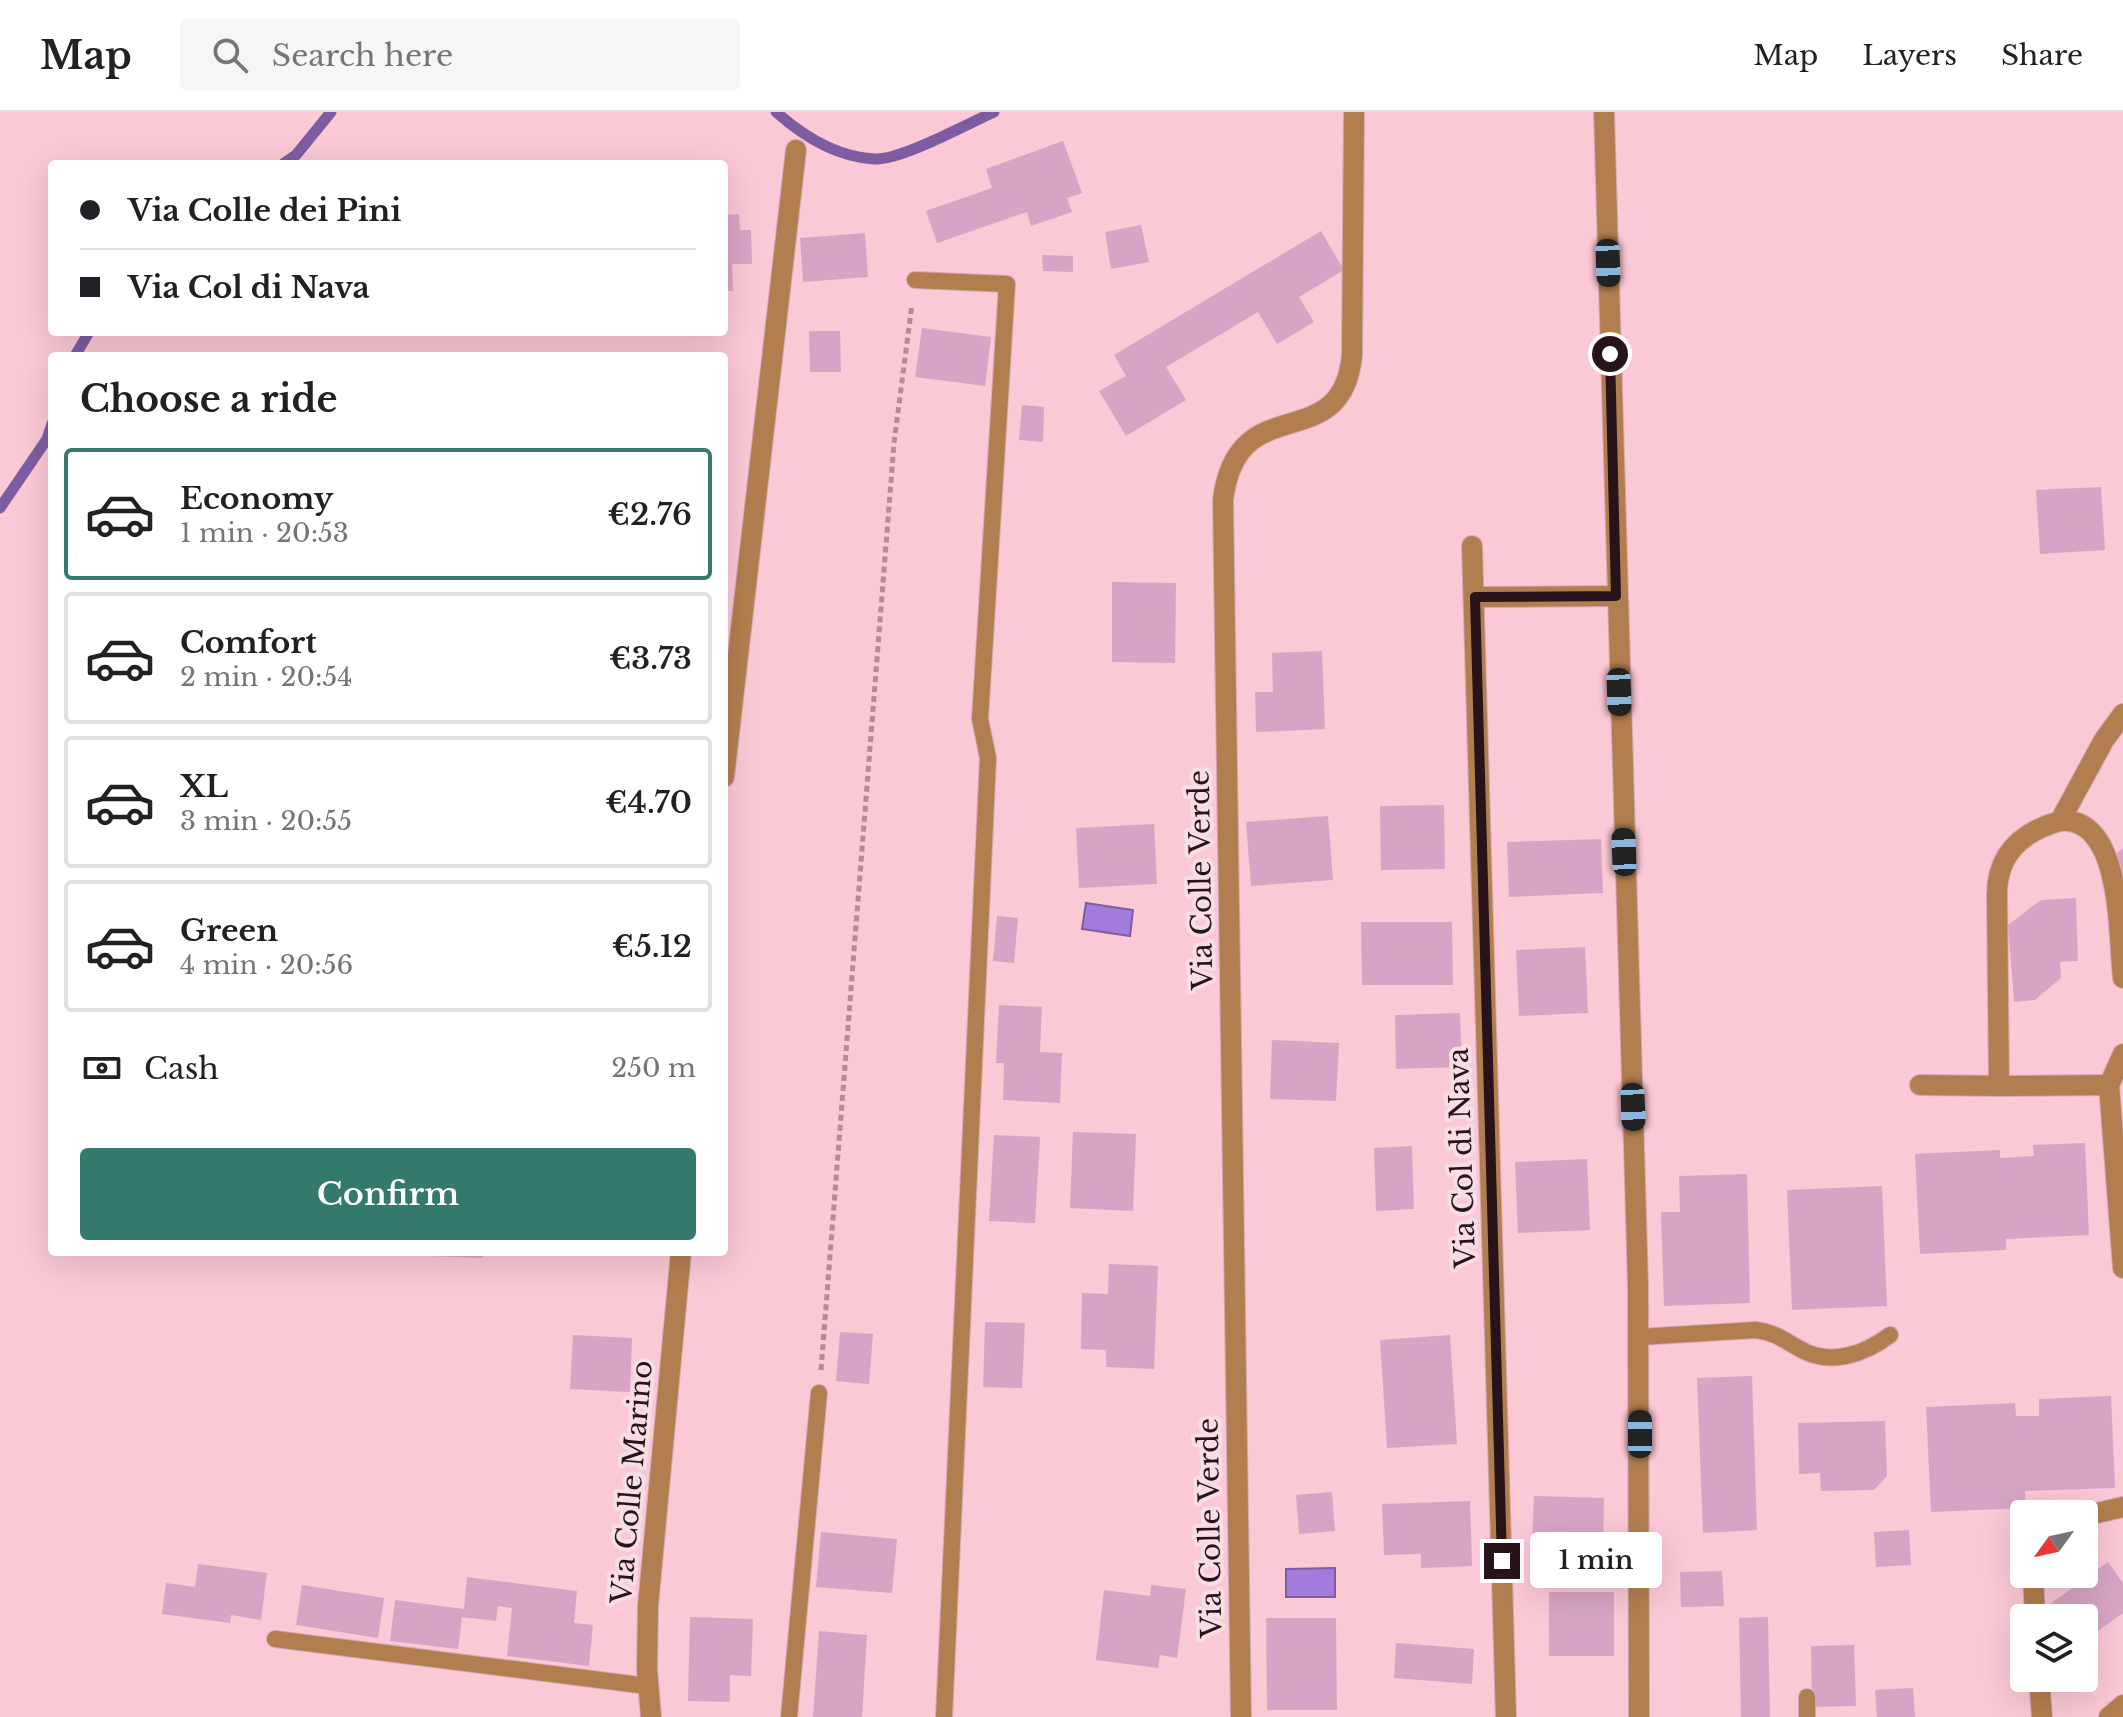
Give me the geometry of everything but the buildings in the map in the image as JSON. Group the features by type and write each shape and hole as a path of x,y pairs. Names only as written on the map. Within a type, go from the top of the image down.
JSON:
{"street":[{"name":"Via Colle Verde","path":"1241,1717 1223,500 1229,470 1244,444 1265,430 1324,410 1337,402 1346,388 1352,355 1354,112"},
{"path":"1604,112 1639,1337 1639,1717"},
{"path":"728,742 796,150"},
{"name":"Via Col di Nava","path":"1472,546 1506,1717"},
{"path":"1475,597 1616,596"},
{"path":"2060,821 2104,740 2123,714"},
{"path":"1999,1086 1998,874 2006,857 2034,829 2060,821 2075,821 2090,829 2107,854 2123,978"},
{"path":"2123,1054 2109,1085 2123,1268"},
{"path":"1920,1085 2109,1085"},
{"name":"Via Colle Marino","path":"651,1717 647,1686 648,1606 681,1256"},
{"path":"2098,1513 2123,1507"},
{"path":"2040,1692 2042,1717"},
{"path":"2109,1717 2123,1705"}],"lane":[{"path":"915,280 1007,284 980,719 988,758 944,1717"},
{"path":"1639,1337 1756,1330 1774,1333 1807,1353 1833,1357 1868,1350 1890,1335"},
{"path":"789,1717 819,1393"},
{"path":"275,1639 647,1686"},
{"path":"1807,1697 1807,1717"}],"path":[{"path":"819,1393 894,443 915,280"}],"shaded area":[{"path":"1086,903 1133,910 1130,936 1082,929"},
{"path":"1335,1568 1335,1597 1286,1597 1286,1569"}],"waterway":[{"path":"289,160 331,112"},
{"path":"776,112 797,129 833,150 874,159 916,148 994,112"},
{"path":"77,352 87,336"},
{"path":"0,508 48,436"}],"route":[{"path":"1502,1561 1475,597 1616,596 1610,354"}]}
